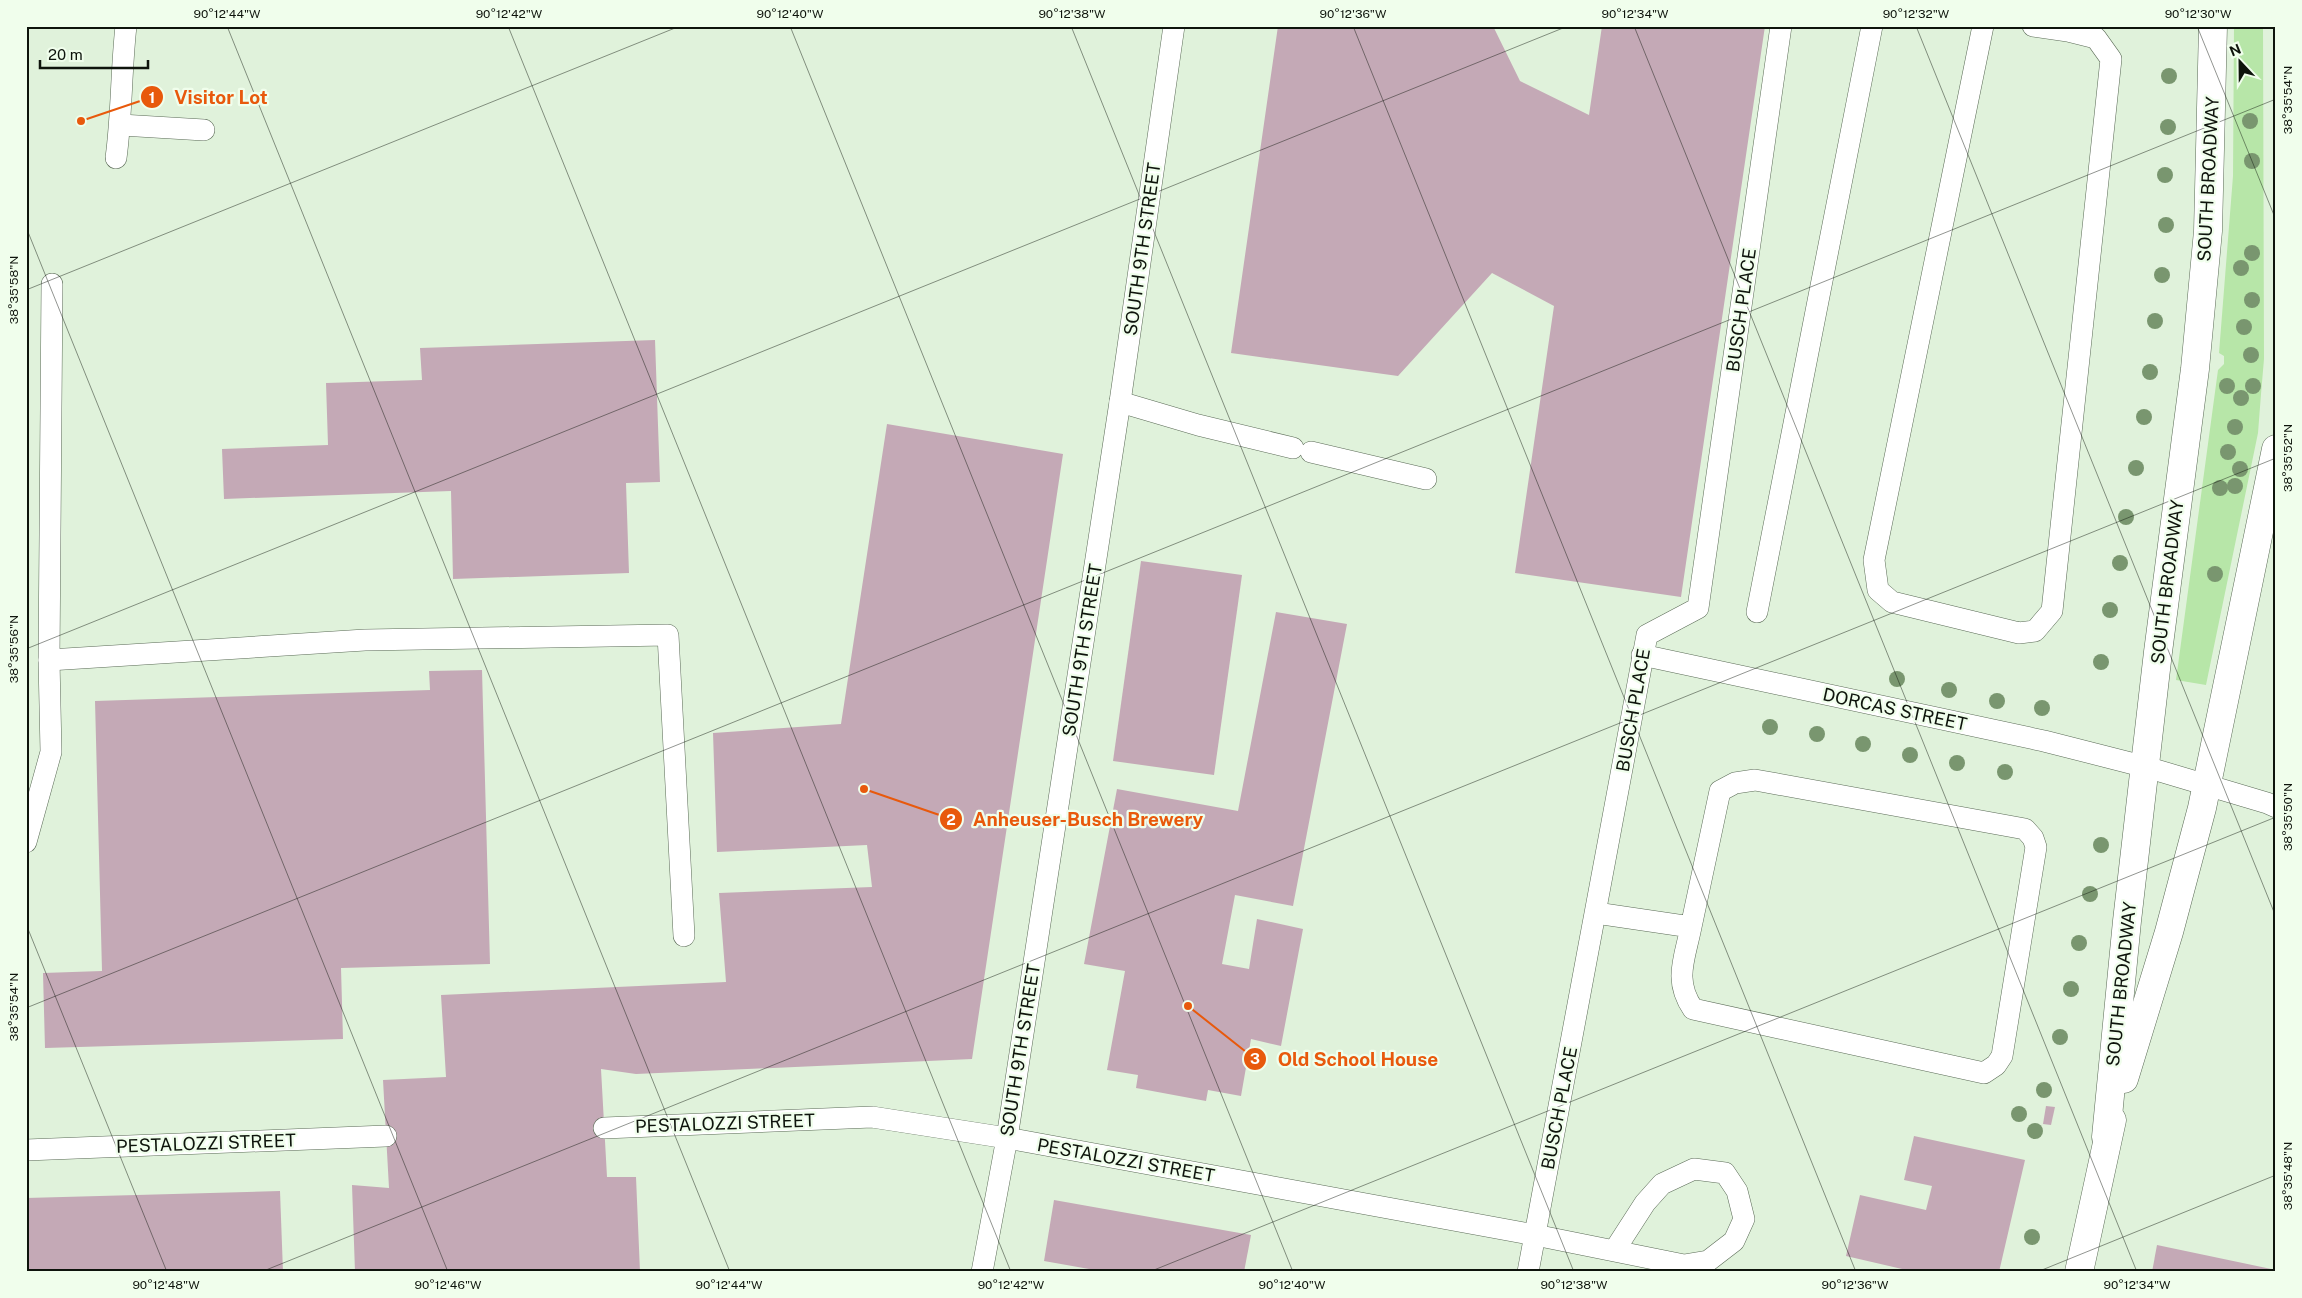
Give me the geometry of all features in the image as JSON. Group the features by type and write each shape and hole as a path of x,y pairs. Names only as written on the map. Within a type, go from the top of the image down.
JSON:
{"main road":[{"name":"SOUTH BROADWAY","path":"2079,1272 2106,1137 2127,921 2161,627 2194,369 2208,231 2213,26"},
{"name":"SOUTH BROADWAY","path":"2106,1137 2169,932 2208,785 2276,449"}],"lane":[{"path":"116,158 121,125 122,58 126,26"},
{"name":"SOUTH 9TH STREET","path":"982,1272 1007,1138 1120,402 1174,26"},
{"name":"BUSCH PLACE","path":"1528,1272 1596,913 1642,655 1647,636 1698,608 1781,26"},
{"path":"1757,612 1872,26"},
{"path":"1983,26 1874,560 1878,590 1892,602 2019,632 2035,631 2052,611 2111,59 2097,32 2068,31 2033,26"},
{"path":"121,125 204,130"},
{"path":"26,842 51,752 49,660 52,284"},
{"path":"1120,402 1198,425 1426,480"},
{"path":"49,660 365,640 668,635 684,936"},
{"name":"DORCAS STREET","path":"1642,655 2044,741 2146,767 2276,807"},
{"path":"1755,780 2025,829 2033,838 2036,847 2002,1056 1996,1065 1984,1073 1692,1009 1685,998 1680,981 1691,927 1720,792 1735,784 1755,780"},
{"path":"1596,913 1691,927"},
{"name":"PESTALOZZI STREET","path":"604,1128 872,1117 1007,1138 1535,1235 1614,1251 1684,1265 1708,1261 1734,1241 1744,1219 1737,1191 1726,1173 1694,1168 1662,1184 1645,1203 1614,1251"},
{"name":"PESTALOZZI STREET","path":"26,1150 386,1136"}],"green space":[{"path":"2234,26 2263,26 2264,359 2258,433 2206,685 2176,680 2218,370 2224,364 2224,356 2219,353 2233,176"}],"building":[{"path":"1278,26 1493,26 1520,81 1589,115 1602,26 1765,26 1681,597 1515,573 1554,306 1492,273 1398,376 1231,353"},
{"path":"655,340 660,482 626,483 629,573 453,579 451,491 224,499 222,449 328,445 326,383 422,380 420,348"},
{"path":"887,424 1063,454 972,1059 636,1074 601,1069 607,1177 636,1177 640,1272 355,1272 352,1185 389,1188 383,1080 446,1077 441,995 726,982 719,893 872,887 867,845 717,852 713,733 841,724"},
{"path":"1141,561 1242,575 1214,775 1113,761"},
{"path":"1276,612 1347,624 1293,906 1235,895 1222,964 1249,969 1257,919 1303,929 1281,1046 1251,1039 1241,1096 1208,1090 1206,1101 1136,1088 1138,1075 1107,1070 1125,971 1084,964 1117,789 1238,811"},
{"path":"482,670 490,964 341,968 343,1039 45,1048 43,973 102,971 95,701 430,690 429,671"},
{"path":"2046,1106 2055,1107 2051,1125 2043,1124"},
{"path":"1914,1136 2025,1160 1999,1272 1915,1272 1846,1256 1860,1195 1926,1210 1932,1186 1904,1180"},
{"path":"280,1191 283,1272 26,1272 26,1198"},
{"path":"1054,1200 1251,1235 1244,1272 1106,1272 1044,1261"},
{"path":"2157,1245 2276,1270 2276,1272 2152,1272"}],"place":[{"name":"Visitor Lot","path":"81,121"},
{"name":"Anheuser-Busch Brewery","path":"864,789"},
{"name":"Old School House","path":"1188,1006"}]}
